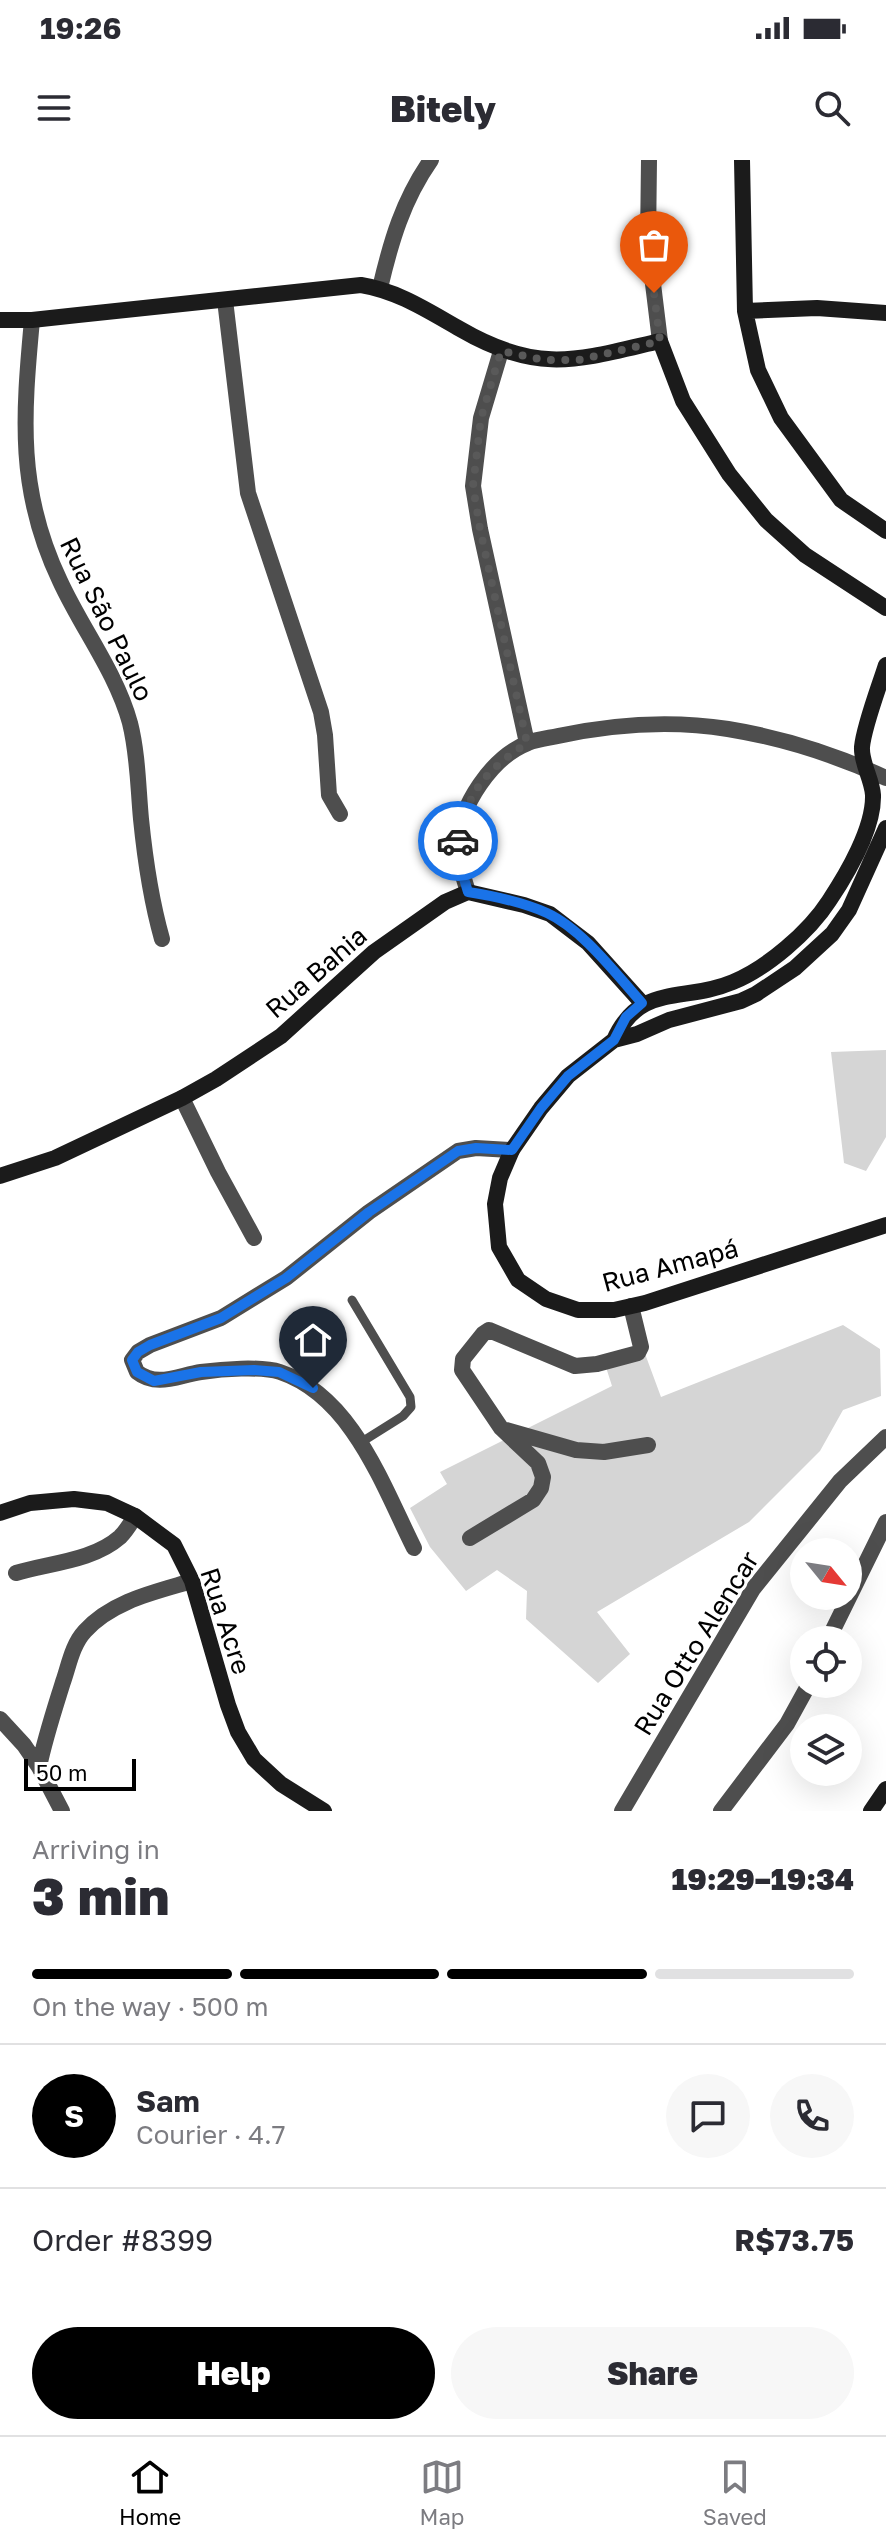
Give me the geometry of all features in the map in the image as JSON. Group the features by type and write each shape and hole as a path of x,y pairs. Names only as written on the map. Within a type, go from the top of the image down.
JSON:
{"street":[{"path":"380,288 401,212 431,160"},
{"path":"649,160 648,243 660,341 683,401 729,474 766,520 805,555 886,608"},
{"path":"742,160 745,311 758,370 781,418 841,500 886,531"},
{"path":"0,320 32,320 361,285 380,288 435,313 501,351 544,360 579,360 660,341"},
{"path":"225,300 248,493 321,712 329,795 340,814"},
{"path":"745,311 817,308 886,313"},
{"name":"Rua São Paulo","path":"32,320 26,383 25,443 29,488 42,540 61,584 116,684 128,715 137,757 150,888 162,939"},
{"path":"501,351 481,418 473,486 527,743"},
{"path":"886,665 862,749 867,769 873,791 866,830 829,902 806,930 787,947 733,982 642,1003 588,943 550,914 468,892 459,862 458,841 464,814 476,789 497,764 527,743 584,730 640,723 726,728 789,741 867,769 886,778"},
{"path":"866,830 884,833"},
{"name":"Rua Amapá","path":"884,833 849,910 821,945 795,968 741,1001 669,1020 614,1040 568,1076 512,1150 500,1178 495,1204 499,1247 518,1280 546,1299 578,1310 614,1310 631,1306 886,1225"},
{"name":"Rua Bahia","path":"0,1176 55,1158 216,1079 281,1036 374,952 445,902 468,892"},
{"path":"806,930 821,945"},
{"path":"733,982 741,1001"},
{"path":"664,998 669,1020"},
{"name":"Rua Amapá","path":"614,1040 626,1017 642,1003"},
{"path":"182,1098 254,1238"},
{"path":"414,1548 345,1419 313,1388 279,1372 254,1370 201,1372 154,1381 137,1372 132,1360 150,1345 221,1318 286,1278 369,1212 458,1151 476,1148 512,1150"},
{"path":"470,1538 533,1500 541,1488 543,1477 538,1463 501,1428 462,1370 463,1359 489,1330 568,1365 597,1364 638,1353 641,1347 631,1306"},
{"path":"501,1428 576,1450 604,1452 648,1445"},
{"name":"Rua Otto Alencar","path":"622,1811 753,1589 840,1481 886,1437"},
{"name":"Rua Acre","path":"0,1513 30,1503 74,1499 107,1503 135,1516 174,1545 192,1581 228,1705 246,1746 254,1759 281,1784 324,1811"},
{"path":"16,1573 77,1558 104,1547 120,1537 135,1516"},
{"path":"835,1626 886,1522"},
{"path":"39,1767 51,1715 73,1651 85,1631 138,1596 192,1581"},
{"path":"721,1811 787,1724 801,1698"},
{"path":"0,1719 39,1767 62,1811"},
{"path":"871,1811 886,1789"}],"lane":[{"path":"352,1300 410,1397 411,1407 403,1416 360,1443"}],"shaded area":[{"path":"886,1050 886,1137 866,1171 844,1163 831,1052"},
{"path":"843,1325 880,1349 881,1396 843,1410 820,1451 749,1522 597,1612 630,1654 598,1683 526,1619 527,1591 497,1570 466,1591 430,1547 410,1508 447,1484 440,1472 612,1386 604,1361 644,1351 661,1397"}],"way so far":[{"path":"458,841 464,814 476,789 497,764 527,743 473,486 481,418 501,351 544,360 579,360 660,341 654,293"}],"route":[{"path":"313,1388 279,1372 254,1370 201,1372 154,1381 137,1372 132,1360 150,1345 221,1318 286,1278 369,1212 458,1151 476,1148 512,1150 568,1076 614,1040 626,1017 642,1003 588,943 550,914 468,892 459,862 458,841"}]}
